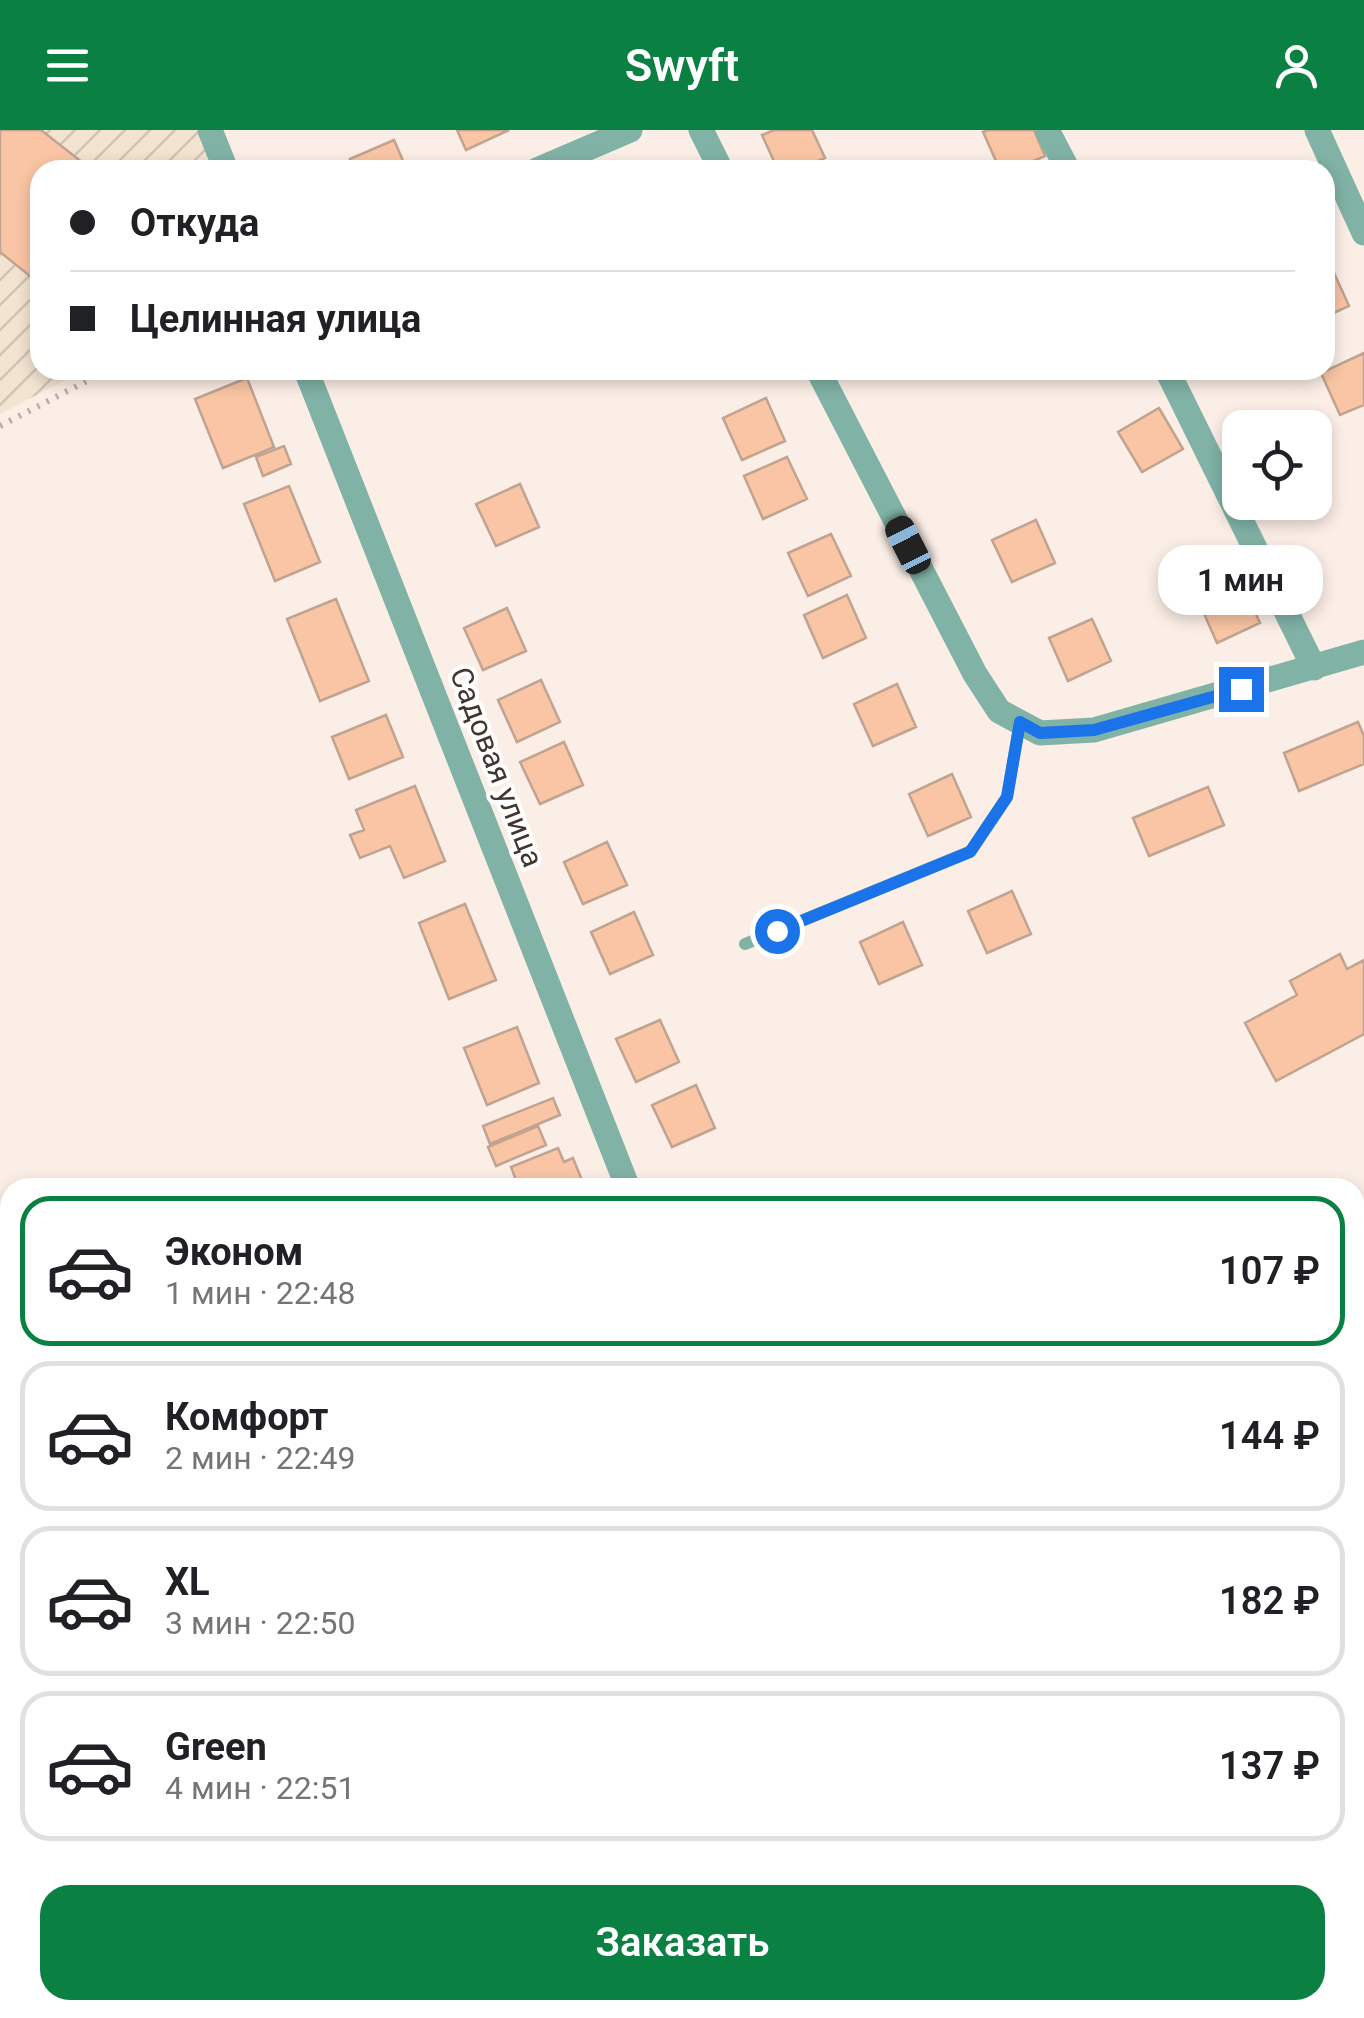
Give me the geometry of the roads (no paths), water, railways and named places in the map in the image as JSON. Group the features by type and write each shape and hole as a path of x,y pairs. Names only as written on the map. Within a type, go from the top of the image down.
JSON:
{"street":[{"path":"210,130 222,160"},
{"path":"560,160 630,130"},
{"path":"701,130 716,160"},
{"path":"1047,130 1063,160"},
{"path":"1317,130 1331,160"},
{"path":"1335,169 1364,233"},
{"name":"Садовая улица","path":"310,380 624,1178"},
{"path":"823,380 975,674 999,710 1040,733 1094,730 1364,652"},
{"path":"1172,380 1314,668"}],"lane":[{"path":"745,944 970,852 1007,797 1020,722"}]}
